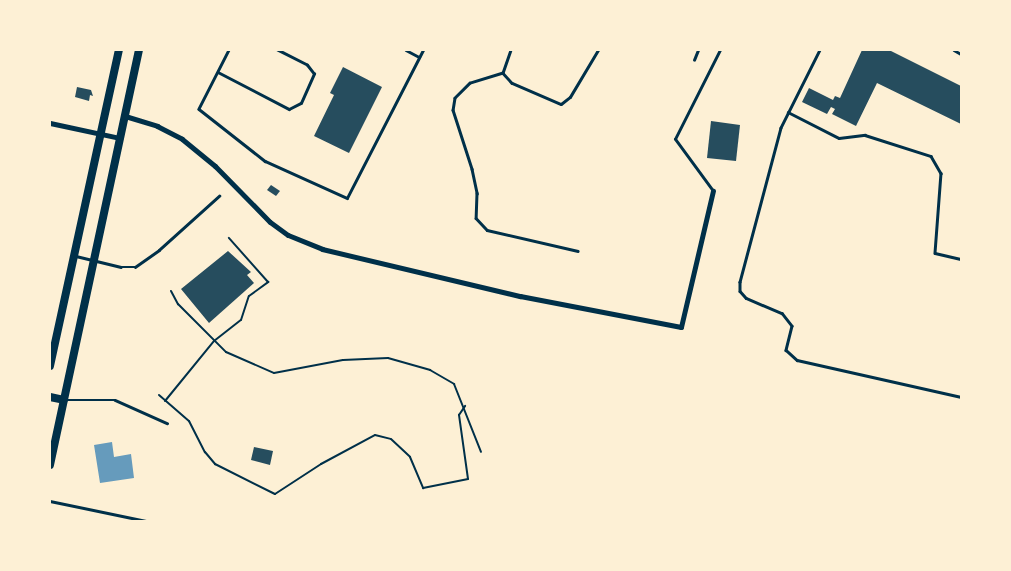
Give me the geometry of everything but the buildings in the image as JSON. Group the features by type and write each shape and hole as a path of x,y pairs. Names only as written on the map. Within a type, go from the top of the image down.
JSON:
{"main road":[{"path":"50,366 118,50"},
{"path":"50,465 139,50"},
{"path":"50,397 64,400"}],"street":[{"path":"125,116 157,126 182,139 214,166 270,222 288,235 322,249 520,296 681,327 713,190"},
{"path":"50,123 120,138"}],"lane":[{"path":"229,50 199,109 265,161 346,198 423,50"},
{"path":"218,72 289,109 301,103 314,74 307,65 278,50"},
{"path":"406,50 419,57"},
{"path":"503,73 511,50"},
{"path":"503,73 512,83 561,104 570,97 598,50"},
{"path":"694,60 698,50"},
{"path":"713,190 676,139 720,50"},
{"path":"820,50 781,128 740,282 740,291 746,298 782,313 792,326 786,350 797,360 961,397"},
{"path":"954,50 961,54"},
{"path":"503,73 470,83 455,98 453,110 473,177 476,218 487,230 578,251"},
{"path":"788,112 839,138 865,135 931,156 942,173 935,254 961,258"},
{"path":"74,255 135,267 159,250 219,196"},
{"path":"64,400 115,400 167,423"},
{"path":"50,501 147,521"}],"path":[{"path":"165,400 214,341 241,320 249,296 268,282 229,238"},
{"path":"171,291 178,304 226,352 274,373 343,360 388,358 430,370 454,384 465,406 481,452"},
{"path":"159,395 189,421 205,452 215,464 275,494 321,464 375,435 391,439 410,457 423,488 468,479 459,415 465,406"}],"water":[{"path":"112,442 114,457 131,454 134,478 100,483 94,445"}]}
